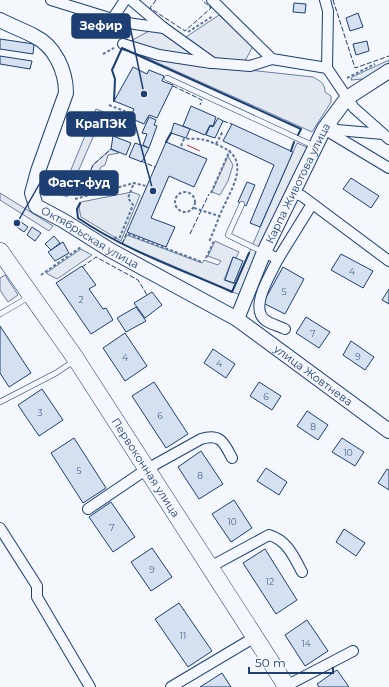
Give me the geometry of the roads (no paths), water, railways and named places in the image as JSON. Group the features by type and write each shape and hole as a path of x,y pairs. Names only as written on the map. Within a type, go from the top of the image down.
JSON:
{"highway":[{"name":"Первоконная улица","path":"0,250 76,359 286,687"}],"main road":[{"name":"Октябрьская улица","path":"0,20 35,36 46,46 60,66 66,82 66,93 32,193 36,206 105,247 236,319"},
{"name":"Карпа Животова улица","path":"236,319 264,252 326,126 347,98 389,71"},
{"name":"улица Жовтнева","path":"236,319 389,431"}],"street":[{"path":"51,0 134,24 164,28"},
{"path":"113,18 125,0"},
{"path":"131,0 164,28 213,63"},
{"path":"212,0 272,59"},
{"path":"325,0 328,10 327,68 354,108 386,137"},
{"path":"123,44 159,55 213,63 250,66 272,59 327,68"},
{"path":"326,126 337,130 386,137"},
{"path":"326,126 389,168"},
{"path":"294,193 302,196 389,261"},
{"path":"285,329 265,320 259,312 259,300 278,259 312,204"},
{"path":"264,252 278,259"},
{"path":"88,509 147,469 202,439 210,437 219,438 225,445 232,458"},
{"path":"0,528 37,586 37,597 90,687"},
{"path":"210,567 269,535 277,537 288,548 302,572"},
{"path":"171,687 255,637"},
{"path":"286,687 353,651"}],"lane":[{"path":"167,78 315,146"},
{"path":"242,204 228,235 264,252"},
{"path":"0,314 32,295"},
{"path":"0,402 56,373 76,359"}],"place":[{"name":"Зефир","path":"144,94"},
{"name":"КраПЭК","path":"153,191"},
{"name":"Фаст-фуд","path":"17,223"}]}
